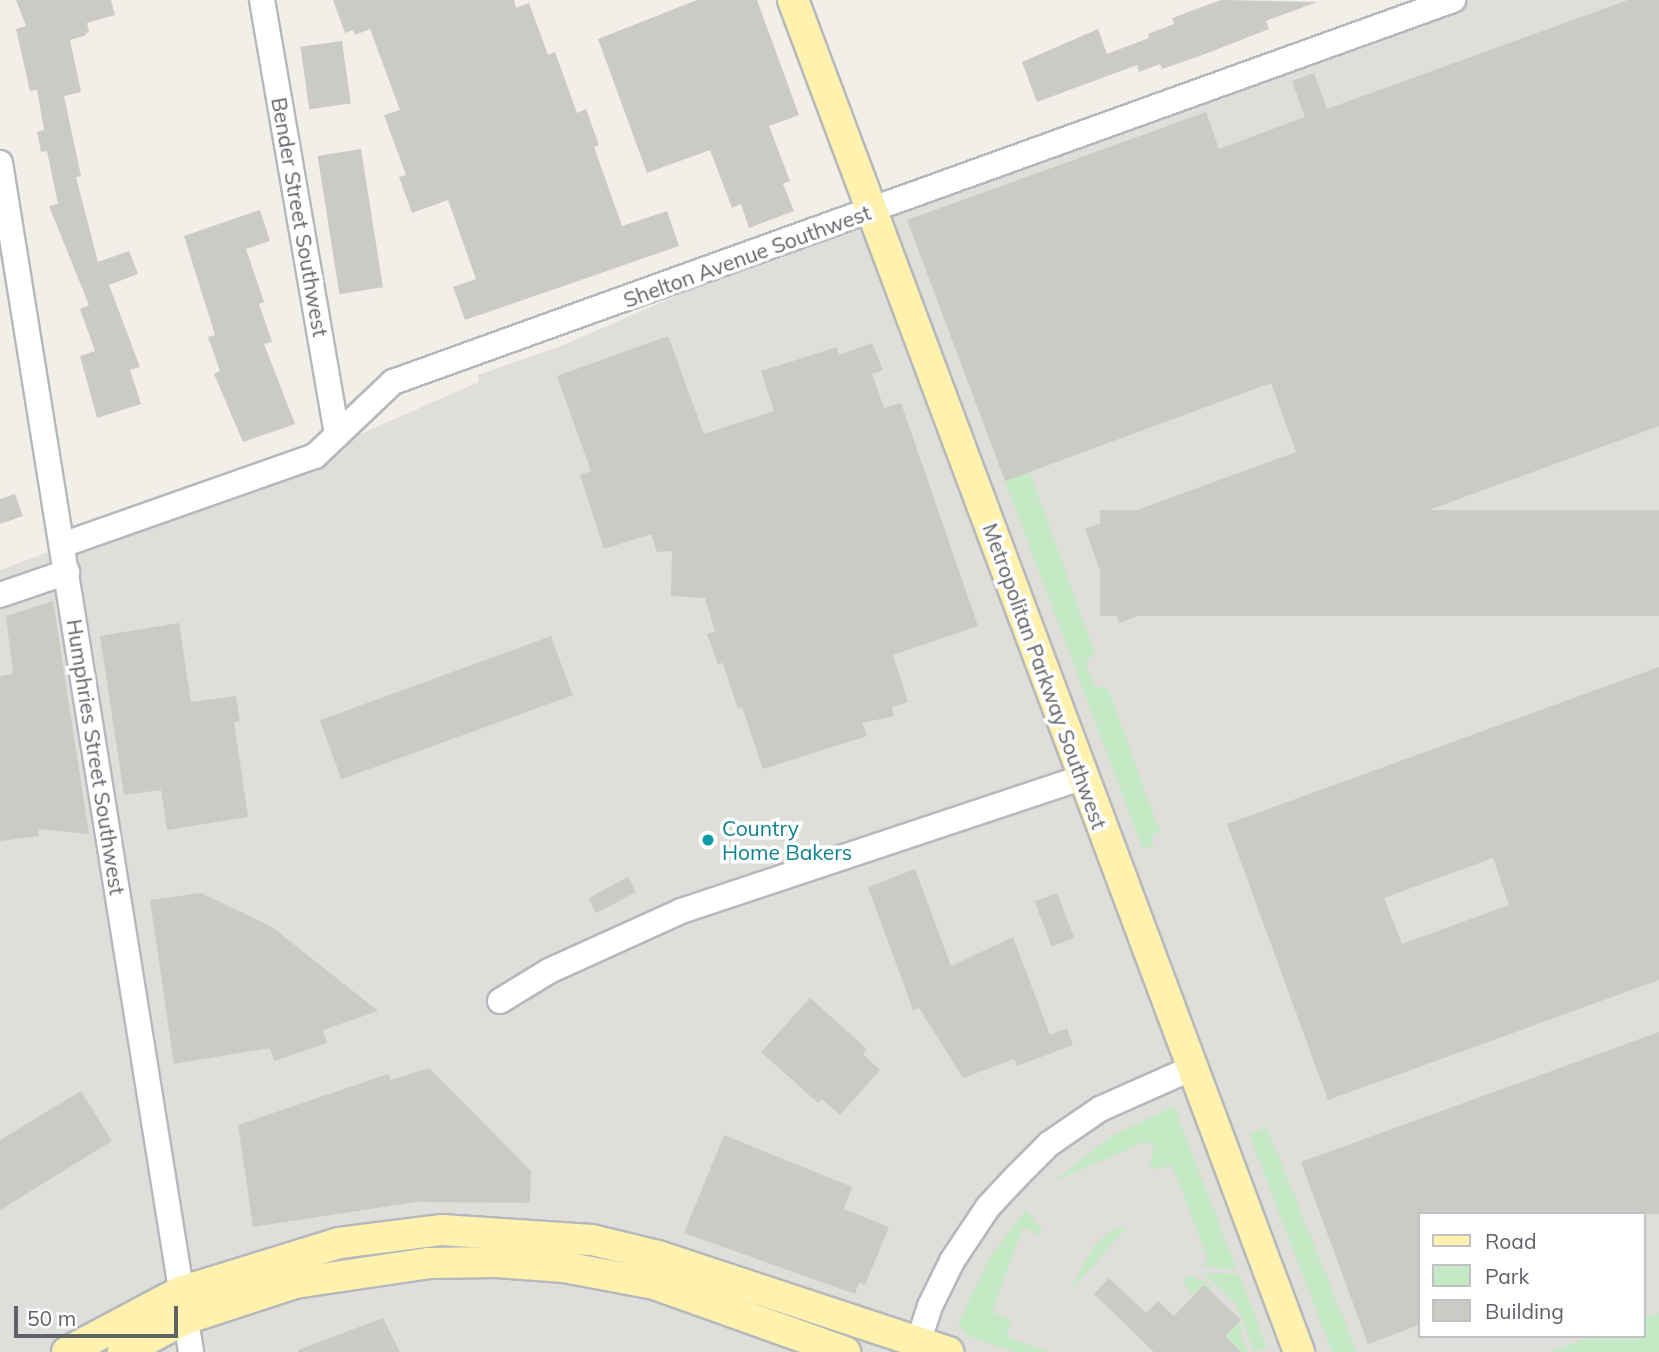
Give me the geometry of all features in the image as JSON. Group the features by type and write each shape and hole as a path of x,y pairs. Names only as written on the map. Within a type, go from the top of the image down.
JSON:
{"main road":[{"name":"Metropolitan Parkway Southwest","path":"793,0 1299,1352"},
{"path":"67,1352 338,1243 442,1230 592,1240 658,1256 917,1346 949,1352"},
{"path":"123,1352 183,1306 361,1270 497,1262 565,1267 654,1284 845,1352"}],"street":[{"name":"Bender Street Southwest","path":"262,0 337,435"},
{"name":"Shelton Avenue Southwest","path":"62,545 315,456 393,382 1454,0"},
{"name":"Humphries Street Southwest","path":"0,163 191,1352"},
{"path":"0,595 66,572"},
{"path":"500,1001 550,971 681,911 1083,777"},
{"path":"917,1346 952,1261 988,1207 1016,1177 1049,1144 1100,1109 1192,1068"}],"shaded area":[{"path":"1448,0 1659,0 1659,1352 0,1352 0,570 324,450 479,382 478,375 561,346 866,213"}],"green space":[{"path":"1030,472 1095,653 1086,662 1095,687 1108,688 1160,832 1151,835 1154,845 1143,850 1005,481"},
{"path":"1174,1106 1236,1267 1231,1270 1202,1266 1208,1260 1172,1165 1154,1170 1150,1166 1154,1145 1145,1142 1053,1182 1110,1137"},
{"path":"1267,1127 1357,1352 1332,1352 1249,1134"},
{"path":"1026,1210 1043,1231 1040,1235 1023,1228 992,1312 1011,1320 1007,1337 1050,1352 1015,1352 968,1336 958,1324 991,1255"},
{"path":"1128,1226 1071,1288 1095,1244 1112,1230"},
{"path":"1203,1273 1239,1274 1267,1348 1254,1352 1237,1305"},
{"path":"1188,1275 1210,1284 1212,1292 1204,1285 1193,1296 1183,1282"},
{"path":"1659,1313 1659,1352 1549,1352 1588,1338 1645,1338 1645,1317"},
{"path":"1240,1321 1241,1336 1248,1352 1241,1352 1225,1336"}],"building":[{"path":"16,0 111,0 115,15 87,23 89,31 84,36 70,40 81,92 64,96 81,176 76,177 98,262 129,251 138,274 109,285 140,367 130,370 141,404 97,418 80,356 95,351 80,309 89,305 49,206 58,204 47,151 41,152 37,132 44,130 37,90 30,91 16,29 26,26"},
{"path":"333,0 514,0 516,8 529,3 548,55 555,52 577,113 586,109 599,145 594,147 622,226 667,211 679,246 465,320 453,287 476,279 448,200 412,213 399,177 406,175 384,115 400,110 370,29 355,35 353,30 345,33"},
{"path":"697,0 757,0 799,115 769,126 790,181 783,184 794,211 749,228 741,204 732,208 710,150 647,173 598,39"},
{"path":"1221,0 1317,2 1266,21 1269,29 1200,56 1162,69 1160,64 1139,72 1137,65 1037,102 1022,62 1098,29 1107,54 1149,38 1148,34 1174,24 1172,18"},
{"path":"1628,0 1659,0 1659,426 1119,623 1085,529 1296,452 1271,383 1005,481 907,220 1206,112 1219,149 1305,117 1292,81 1314,73 1327,109"},
{"path":"342,41 351,103 309,109 300,47"},
{"path":"361,149 383,287 339,294 318,156"},
{"path":"260,210 270,241 246,249 264,302 259,304 272,342 264,344 295,424 243,442 214,374 220,371 208,337 215,335 184,236"},
{"path":"668,336 704,434 774,411 761,371 837,347 839,355 872,343 883,370 872,374 884,408 901,403 978,626 893,655 908,702 892,707 894,716 862,723 867,736 763,769 742,707 738,709 723,663 718,664 707,634 715,631 705,598 671,596 672,551 657,552 651,534 604,549 580,475 591,471 557,376"},
{"path":"15,494 23,516 0,524 0,499"},
{"path":"1100,510 1659,510 1659,616 1100,616"},
{"path":"53,601 89,834 38,829 39,836 0,841 0,676 13,674 6,616"},
{"path":"179,623 191,702 236,696 240,721 234,722 248,817 167,830 161,790 124,795 100,636"},
{"path":"551,636 573,695 341,779 320,720"},
{"path":"1659,667 1659,980 1328,1100 1227,824","holes":["1493,858 1509,905 1402,944 1384,898"]},
{"path":"915,869 951,966 1013,937 1050,1035 1067,1028 1073,1045 1017,1066 1014,1059 963,1078 919,1008 913,1010 868,887"},
{"path":"628,877 636,892 596,913 588,898"},
{"path":"201,893 272,927 378,1011 323,1030 327,1043 274,1061 270,1048 174,1064 150,900"},
{"path":"1057,893 1074,938 1052,946 1035,902"},
{"path":"810,998 867,1049 863,1054 880,1070 840,1115 822,1099 818,1103 761,1052"},
{"path":"1659,1032 1659,1214 1418,1212 1418,1325 1368,1344 1301,1162"},
{"path":"429,1068 531,1171 530,1203 416,1202 253,1227 238,1125 388,1074 391,1080"},
{"path":"81,1091 112,1141 0,1210 0,1140"},
{"path":"724,1135 852,1187 844,1209 889,1227 865,1285 859,1282 855,1294 684,1233"},
{"path":"1109,1278 1146,1313 1158,1301 1174,1316 1204,1285 1241,1320 1225,1336 1241,1352 1154,1352 1094,1294"},
{"path":"383,1318 400,1352 298,1352 298,1350"}],"place":[{"name":"Country Home Bakers","path":"708,840"}]}
